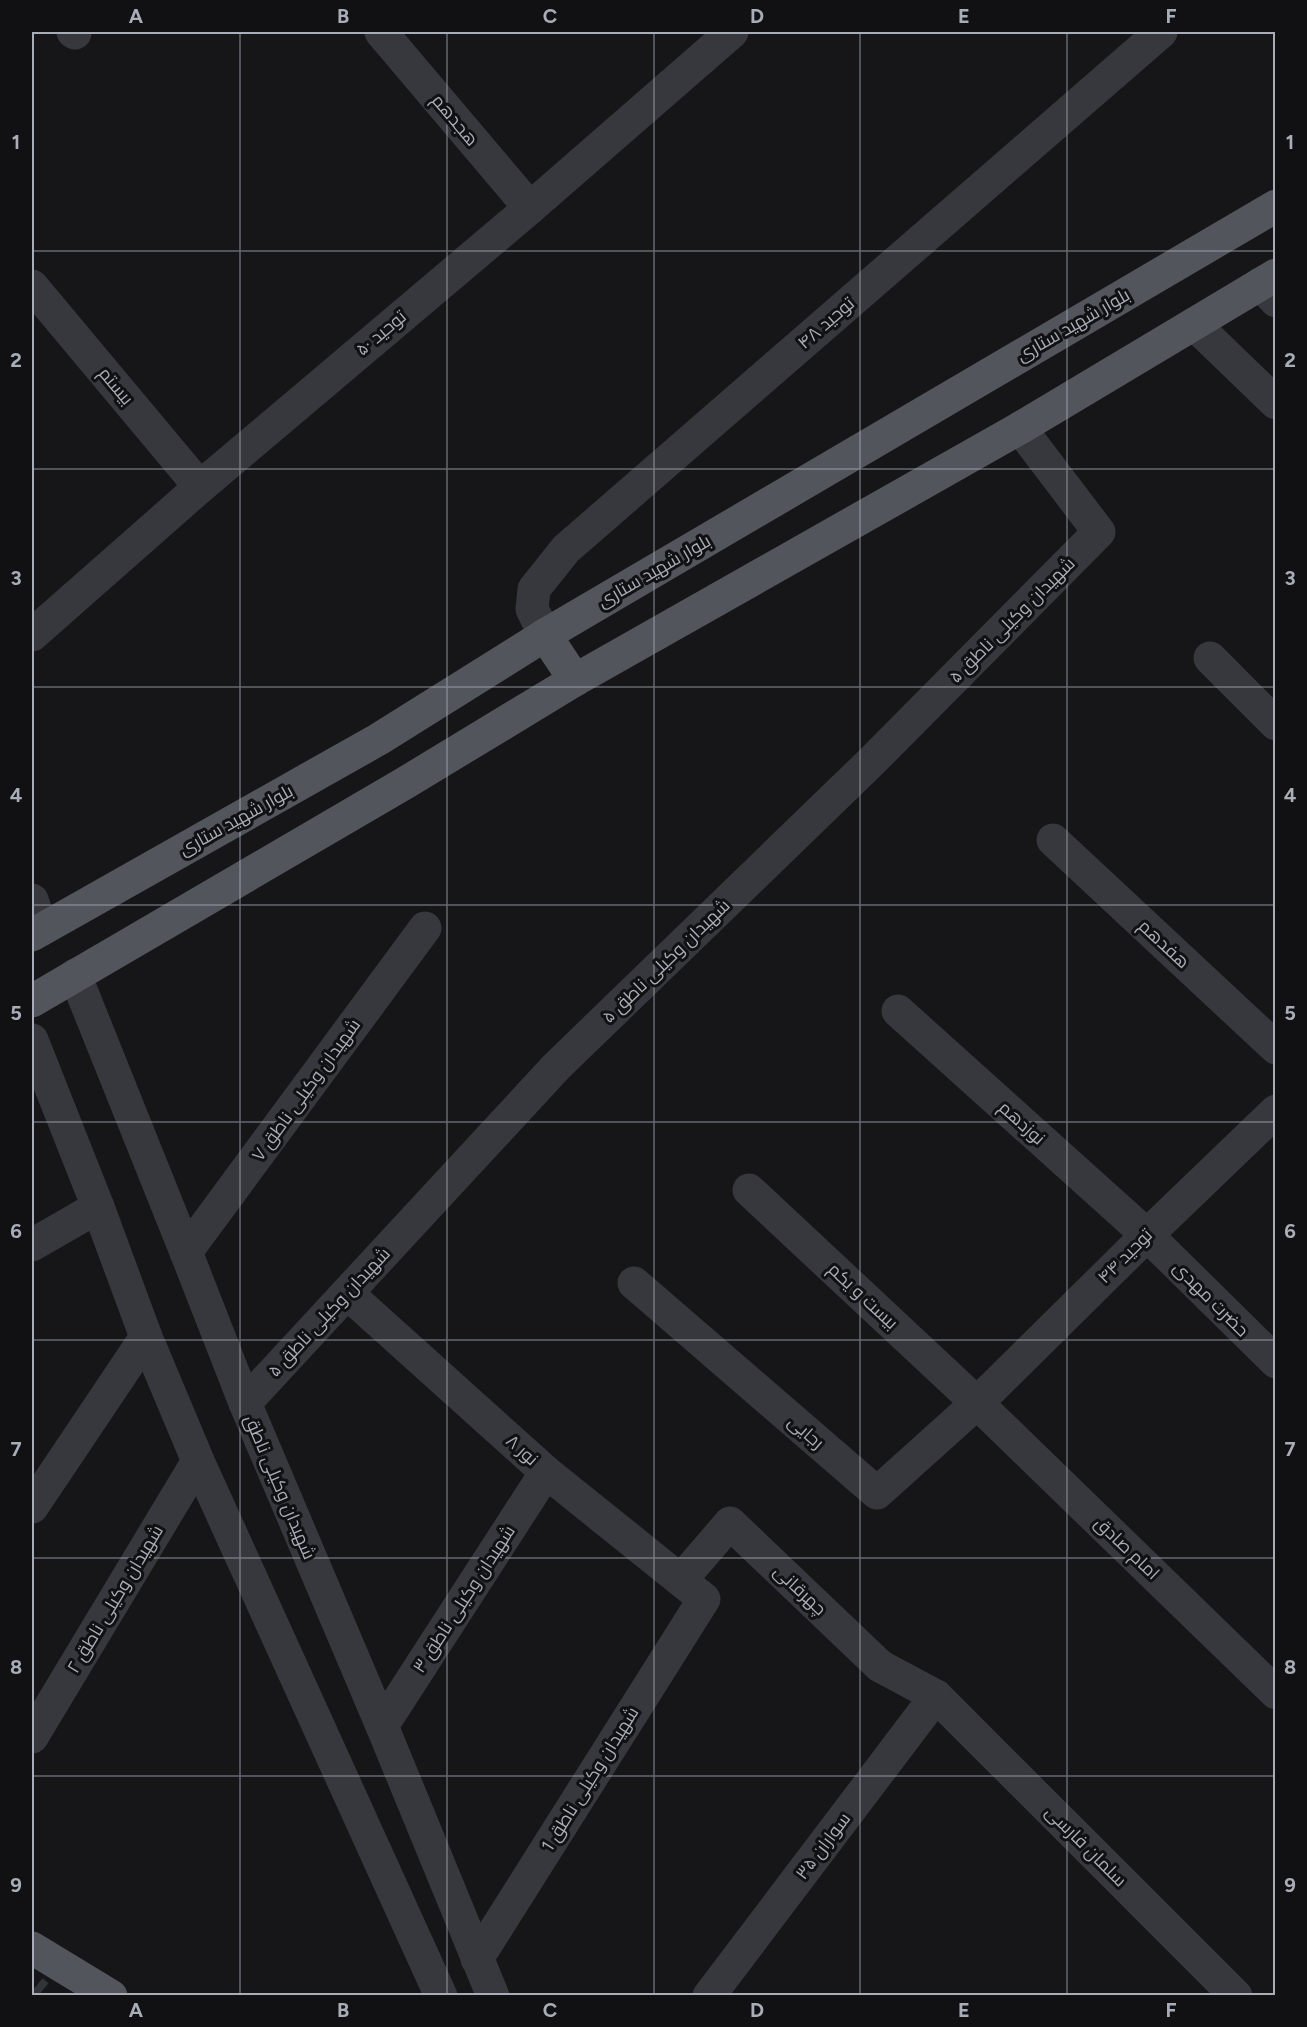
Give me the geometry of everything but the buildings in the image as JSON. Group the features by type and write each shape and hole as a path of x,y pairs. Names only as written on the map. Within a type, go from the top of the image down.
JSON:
{"main road":[{"name":"بلوار شهید ستاری","path":"35,922 379,739 545,635 1275,206"},
{"path":"32,1001 395,789 575,680 1020,428 1194,324 1270,286"},
{"path":"545,635 575,680"},
{"path":"32,1948 111,1995"}],"street":[{"name":"هجدهم","path":"381,32 530,208"},
{"name":"توحید ۴۸","path":"545,635 532,609 534,589 566,549 1161,32"},
{"name":"توحید ۵۰","path":"32,635 200,487 530,208 719,35"},
{"name":"بیستم","path":"32,286 200,487"},
{"path":"1194,324 1275,403"},
{"name":"شهیدان وکیلی ناطق ۵","path":"245,1404 556,1067 871,762 1100,532 1020,428"},
{"path":"1210,658 1275,724"},
{"name":"هفدهم","path":"1053,840 1275,1048"},
{"name":"شهیدان وکیلی ناطق ۷","path":"186,1252 425,928"},
{"name":"شهیدان وکیلی ناطق","path":"75,975 245,1404 493,1995"},
{"name":"نوزدهم","path":"898,1011 1147,1235"},
{"path":"32,1040 146,1337 198,1461 441,1995"},
{"name":"توحید ۴۴","path":"977,1403 1275,1111"},
{"name":"بیست و یکم","path":"749,1190 977,1403"},
{"path":"32,1245 98,1207"},
{"name":"حضرت مهدی","path":"1147,1235 1275,1362"},
{"name":"رجایی","path":"634,1283 877,1493 977,1403"},
{"name":"نور ۸","path":"347,1293 546,1472 692,1590"},
{"path":"32,1508 146,1337"},
{"name":"امام صادق","path":"977,1403 1275,1693"},
{"name":"شهیدان وکیلی ناطق ٢","path":"32,1737 198,1461"},
{"name":"شهیدان وکیلی ناطق ۳","path":"382,1726 546,1472"},
{"name":"چهرقانی","path":"692,1590 729,1523 880,1666 936,1696"},
{"name":"شهیدان وکیلی ناطق 1","path":"477,1959 692,1590"},
{"name":"سواران ۳۵","path":"710,1995 936,1696"},
{"name":"سلمان فارسی","path":"936,1696 1236,1995"}],"tunnel":[{"path":"32,1991 38,1996"}]}
